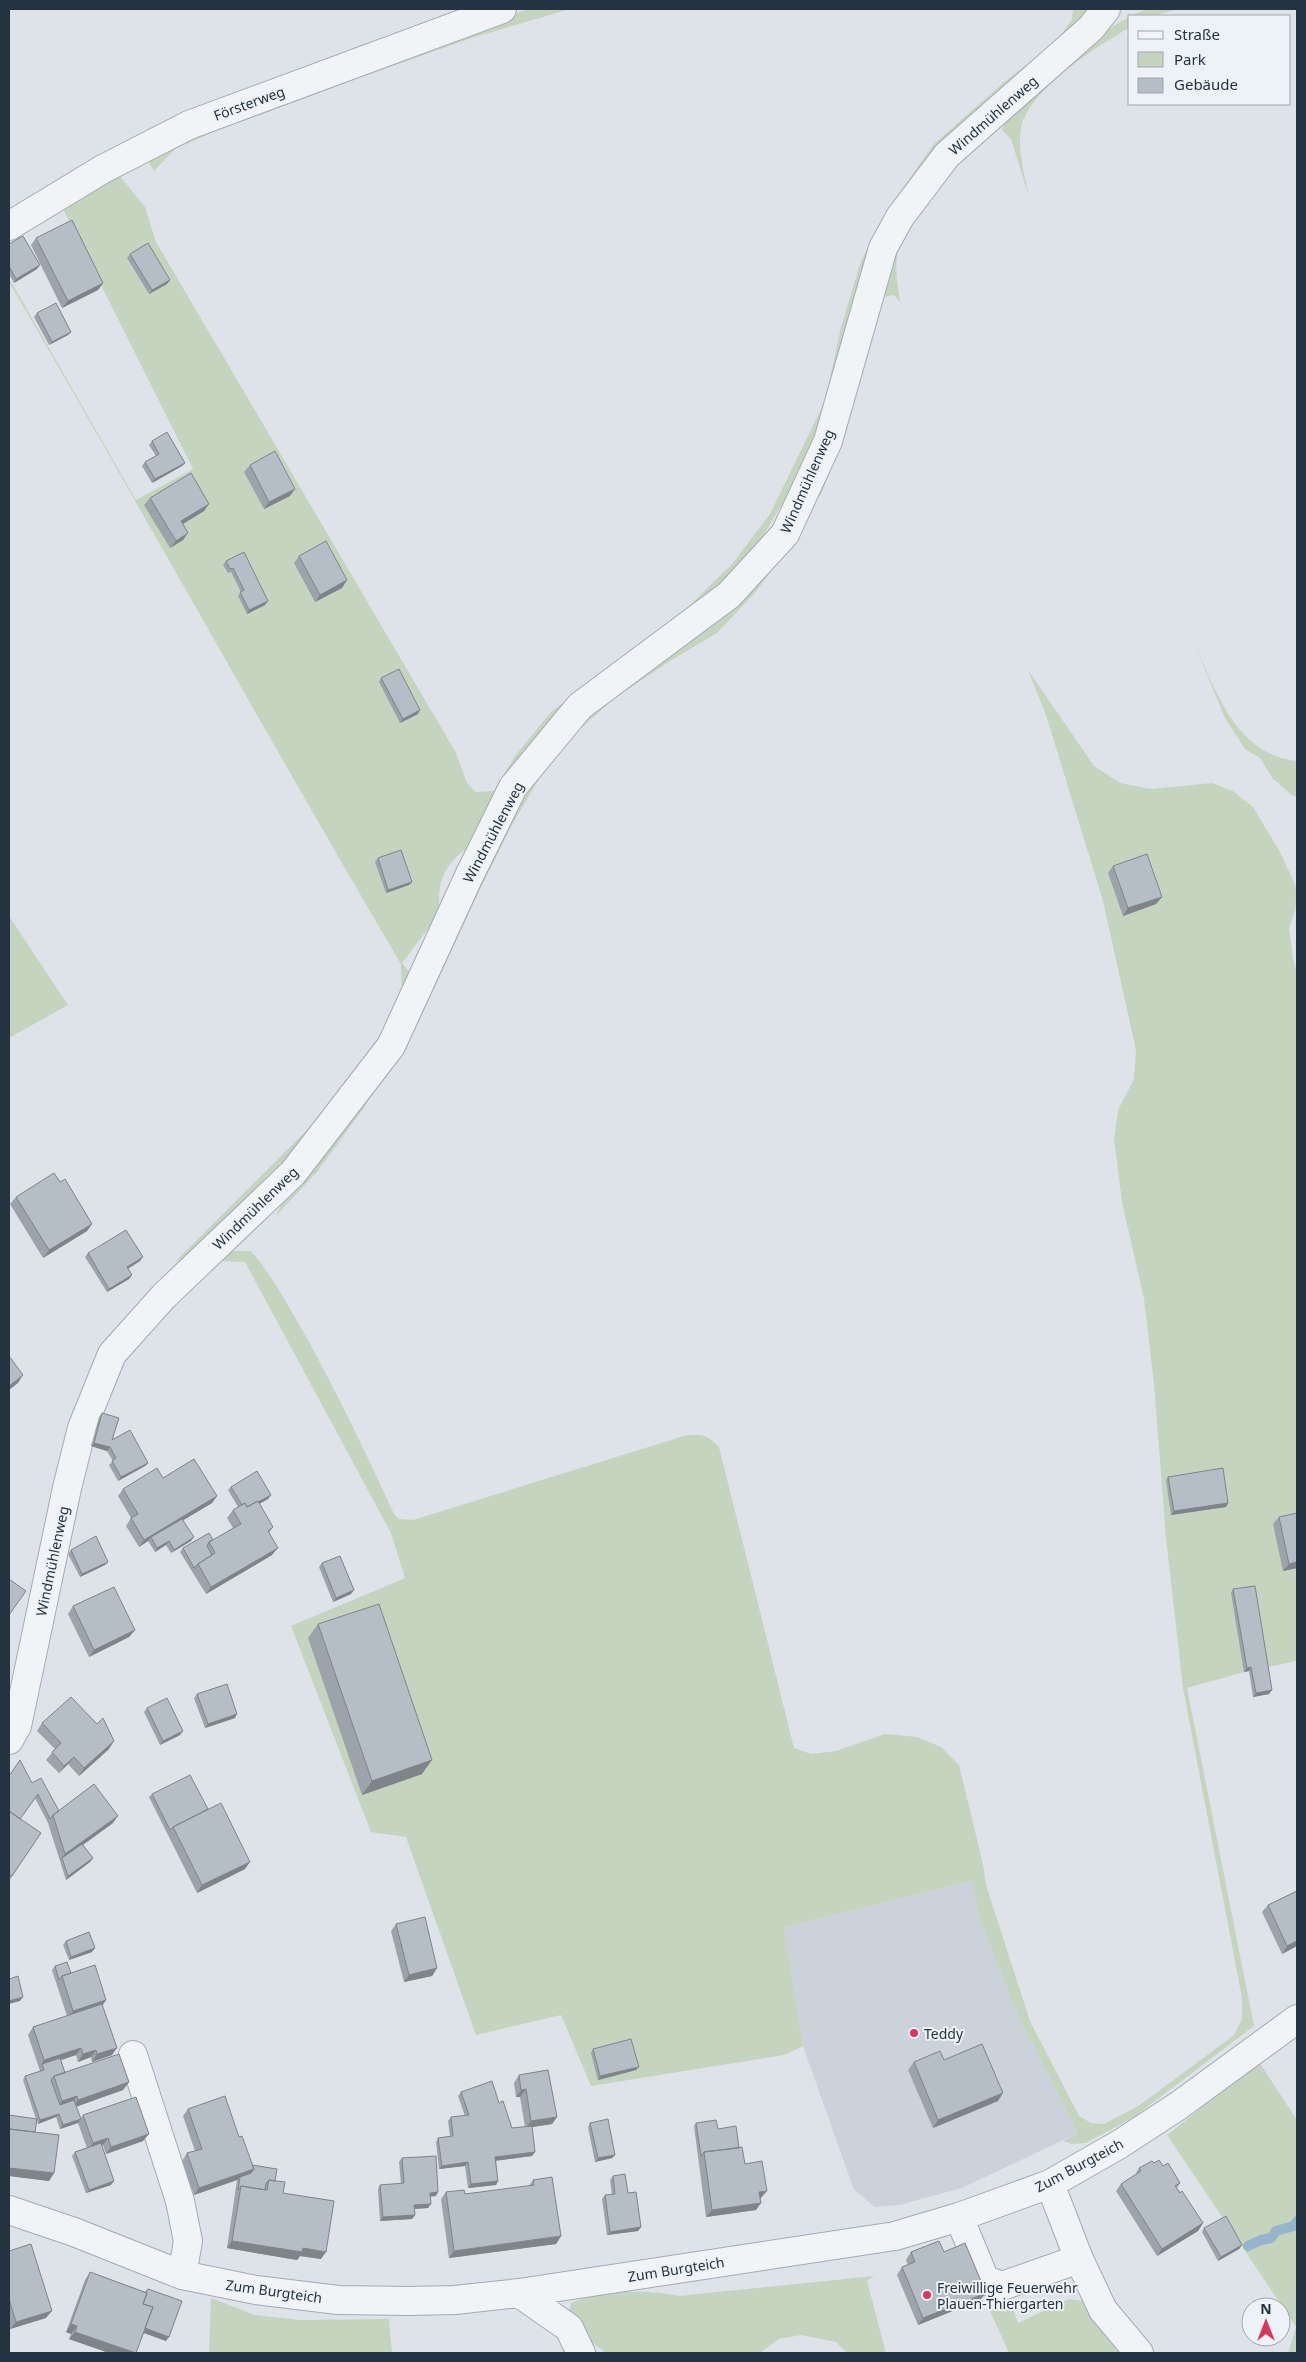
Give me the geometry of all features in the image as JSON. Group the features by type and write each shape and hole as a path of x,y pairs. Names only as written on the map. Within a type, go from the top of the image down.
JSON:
{"street":[{"name":"Försterweg","path":"9,226 103,169 189,125 502,9"},
{"name":"Windmühlenweg","path":"9,1740 17,1726 67,1488 82,1428 112,1354 164,1296 293,1173 391,1046 469,876 513,787 580,706 729,595 785,534 828,441 883,248 900,217 947,155 1092,28 1106,9"},
{"name":"Zum Burgteich","path":"9,2210 74,2232 182,2275 256,2290 338,2300 455,2300 519,2294 895,2236 959,2217 1050,2184 1120,2144 1178,2106 1297,2019"},
{"path":"133,2055 180,2201 188,2241 182,2275"},
{"path":"1050,2184 1079,2259 1103,2310 1139,2353"},
{"path":"959,2217 986,2280 993,2284 1002,2286 1079,2259"},
{"path":"519,2294 569,2328 581,2353"}],"shaded area":[{"name":"Teddy","path":"971,1881 982,1925 1020,2020 1078,2133 962,2188 899,2205 875,2207 854,2190 803,2046 784,1927"}],"green space":[{"path":"528,9 570,9 475,37 252,115 175,149 154,171 145,157 258,104"},
{"path":"1073,9 1091,9 1015,82 954,130 919,177 818,435 790,491 755,549 719,591 602,678 477,841 458,855 451,863 442,880 439,901 440,913 402,963 410,973 412,982 347,1096 206,1244 174,1263 336,1101 377,1041 402,993 401,964 9,282 9,278 136,500 193,469 62,207 119,175 145,207 156,242 455,751 467,783 476,792 494,791 515,756 551,712 688,607 732,564 770,514 825,401 841,327 861,261 894,200 934,144 1003,83 1057,41 1072,19"},
{"path":"1147,9 1179,9 1155,15 1134,15"},
{"path":"1128,18 1128,28 1066,70 1036,99 1026,114 1021,129 1020,146 1029,197 1011,139 1002,130 1006,119 1017,104 1079,51 1112,27"},
{"path":"989,130 989,134 965,153 936,187 903,239 896,264 900,302 894,295 884,297 880,304 840,446 822,492 787,549 755,593 717,633 670,661 615,698 574,734 543,772 512,825 416,1028 363,1109 317,1172 276,1216 292,1188 320,1157 345,1124 396,1050 424,997 465,905 501,832 546,762 581,720 610,693 693,637 709,624 741,593 784,540 818,482 830,456 848,403 878,294 896,247 917,210 943,175 973,144"},
{"path":"1194,643 1220,700 1243,734 1258,747 1276,756 1297,761 1297,796 1293,796 1273,779 1260,758 1245,749 1225,718"},
{"path":"1028,670 1094,766 1120,783 1151,789 1212,783 1233,791 1253,807 1280,852 1297,889 1295,911 1289,928 1293,959 1297,972 1297,1661 1244,1672 1187,1688 1254,2026 1134,2117 1086,2143 1072,2144 1063,2141 1078,2133 1020,2020 982,1925 971,1881 784,1927 803,2046 784,2055 591,2086 561,2015 476,2035 406,1837 371,1832 291,1626 405,1578 391,1533 245,1262 215,1261 230,1251 251,1251 267,1272 308,1340 394,1514 399,1519 413,1520 684,1436 703,1436 715,1443 719,1447 794,1748 811,1754 836,1751 885,1734 917,1737 941,1747 959,1765 983,1864 986,1885 1030,2021 1079,2116 1091,2123 1104,2124 1140,2105 1234,2035 1242,2019 1242,1998 1183,1688 1166,1538 1154,1384 1144,1299 1122,1202 1114,1139 1118,1110 1134,1079 1136,1050 1103,901 1046,715"},
{"path":"9,916 68,1005 9,1038"},
{"path":"1259,2062 1297,2120 1297,2353 1288,2353 1296,2327 1291,2320 1291,2297 1276,2297 1167,2135"},
{"path":"874,2276 867,2281 886,2353 847,2353 836,2342 801,2335 779,2339 760,2353 606,2353 574,2328 568,2317 571,2303 596,2295 610,2293 653,2292 679,2296"},
{"path":"211,2298 255,2315 300,2320 389,2319 392,2353 209,2353"},
{"path":"1069,2299 1082,2301 1130,2353 1009,2353 989,2309 1010,2302 1018,2323"}],"building":[{"path":"72,220 103,283 68,301 36,238"},
{"path":"23,236 40,265 16,279 9,266 9,244"},
{"path":"148,243 170,280 152,290 130,254"},
{"path":"56,303 71,332 52,342 37,313"},
{"path":"167,432 185,463 155,479 145,462 159,454 152,441"},
{"path":"275,451 295,489 269,502 250,465"},
{"path":"191,473 209,504 181,521 188,533 176,541 150,498"},
{"path":"326,541 347,580 320,595 299,556"},
{"path":"244,552 268,601 249,610 240,592 244,590 233,568 230,569 226,561"},
{"path":"399,669 420,710 403,719 381,678"},
{"path":"401,850 412,882 388,890 378,858"},
{"path":"1147,854 1162,897 1128,908 1113,866"},
{"path":"54,1173 60,1182 65,1179 92,1224 49,1250 16,1197"},
{"path":"126,1230 143,1257 127,1267 132,1275 109,1289 88,1253"},
{"path":"9,1356 23,1375 9,1386"},
{"path":"102,1413 119,1418 112,1440 130,1430 148,1463 121,1477 112,1461 116,1458 110,1447 94,1443"},
{"path":"194,1459 217,1496 144,1540 131,1518 138,1514 123,1489 157,1468 163,1478"},
{"path":"1223,1468 1228,1503 1174,1511 1168,1477"},
{"path":"257,1471 271,1495 247,1507 245,1503 242,1505 231,1487"},
{"path":"258,1501 273,1527 268,1531 278,1548 211,1587 198,1564 215,1553 209,1542 241,1524 233,1510 245,1503 247,1507"},
{"path":"1297,1513 1297,1562 1289,1564 1279,1517"},
{"path":"182,1519 194,1537 174,1550 169,1541 157,1548 151,1537"},
{"path":"209,1533 213,1540 207,1546 212,1555 194,1568 183,1548"},
{"path":"96,1536 108,1562 82,1574 71,1550"},
{"path":"340,1556 354,1590 336,1598 322,1563"},
{"path":"9,1579 26,1591 9,1615"},
{"path":"1255,1586 1272,1690 1256,1693 1251,1667 1247,1668 1233,1589"},
{"path":"114,1587 135,1630 94,1650 73,1606"},
{"path":"379,1604 432,1760 372,1781 318,1624"},
{"path":"227,1684 237,1714 208,1724 197,1694"},
{"path":"71,1697 97,1724 103,1718 114,1741 84,1768 74,1757 64,1766 52,1752 61,1743 42,1723"},
{"path":"167,1698 183,1731 163,1741 147,1708"},
{"path":"20,1760 32,1783 41,1778 59,1811 50,1819 38,1794 20,1819 9,1811 9,1776"},
{"path":"190,1775 208,1809 170,1830 152,1794"},
{"path":"94,1784 118,1816 65,1854 53,1815"},
{"path":"221,1803 250,1862 202,1885 173,1827"},
{"path":"9,1811 41,1833 12,1876 9,1874"},
{"path":"82,1844 93,1858 68,1876 62,1858"},
{"path":"1297,1891 1297,1941 1287,1946 1268,1905"},
{"path":"425,1917 437,1968 409,1975 396,1924"},
{"path":"89,1932 95,1948 71,1957 66,1941"},
{"path":"67,1962 71,1973 62,1976 59,1980 55,1966"},
{"path":"95,1965 106,2000 73,2011 62,1976"},
{"path":"18,1976 23,1997 9,2001 9,1979"},
{"path":"102,2004 117,2048 97,2054 96,2050 83,2054 81,2048 44,2060 33,2027"},
{"path":"631,2039 639,2067 600,2076 593,2049"},
{"path":"982,2044 1003,2093 938,2120 914,2062 940,2051 944,2060"},
{"path":"119,2054 129,2082 78,2100 77,2096 62,2101 54,2076"},
{"path":"60,2058 65,2073 54,2076 51,2080 60,2105 74,2100 81,2119 63,2125 59,2114 40,2120 25,2076 44,2070 42,2064"},
{"path":"548,2070 557,2117 531,2121 526,2089 521,2090 519,2075"},
{"path":"492,2081 499,2103 503,2101 512,2128 532,2126 535,2152 495,2157 498,2181 471,2184 468,2162 442,2166 438,2138 453,2136 451,2117 469,2115 461,2092"},
{"path":"225,2096 239,2137 242,2136 254,2169 199,2188 187,2153 202,2149 188,2109"},
{"path":"136,2097 149,2134 111,2147 108,2138 93,2143 83,2115"},
{"path":"9,2115 37,2119 35,2132 9,2129"},
{"path":"608,2119 615,2155 598,2158 590,2123"},
{"path":"716,2120 718,2129 736,2126 739,2148 704,2152 701,2156 696,2123"},
{"path":"9,2129 59,2135 54,2173 9,2168"},
{"path":"101,2143 114,2181 89,2190 75,2152"},
{"path":"742,2147 745,2164 762,2161 767,2191 759,2192 761,2203 712,2210 704,2152"},
{"path":"436,2156 438,2192 430,2193 431,2204 414,2205 415,2215 383,2217 380,2185 404,2183 402,2158"},
{"path":"1159,2160 1163,2166 1168,2163 1180,2183 1175,2186 1180,2193 1182,2191 1203,2223 1162,2249 1121,2184 1141,2171 1139,2168 1152,2161 1154,2163"},
{"path":"252,2165 277,2169 275,2181 269,2180 266,2183 265,2190 241,2186 238,2190 240,2177 251,2173 254,2169"},
{"path":"625,2174 628,2193 636,2192 641,2227 610,2232 605,2195 615,2194 613,2176"},
{"path":"552,2177 561,2236 454,2251 446,2192 464,2190 465,2194 534,2185 533,2180"},
{"path":"269,2180 285,2182 283,2193 334,2201 326,2252 303,2248 302,2252 232,2241 241,2186 267,2190"},
{"path":"1226,2216 1242,2245 1221,2257 1204,2228"},
{"path":"939,2241 944,2252 965,2243 986,2293 923,2318 902,2267 915,2262 911,2252"},
{"path":"31,2244 52,2311 16,2322 9,2299 9,2251"},
{"path":"90,2272 147,2293 143,2304 153,2307 136,2353 75,2332 77,2326 71,2324"},
{"path":"148,2289 182,2301 169,2337 145,2328 153,2307 143,2304"}],"waterway":[{"path":"1248,2246 1271,2238 1276,2231 1294,2226 1297,2221"}],"place":[{"name":"Teddy","path":"914,2033"},
{"name":"Freiwillige Feuerwehr Plauen-Thiergarten","path":"927,2295"}]}
